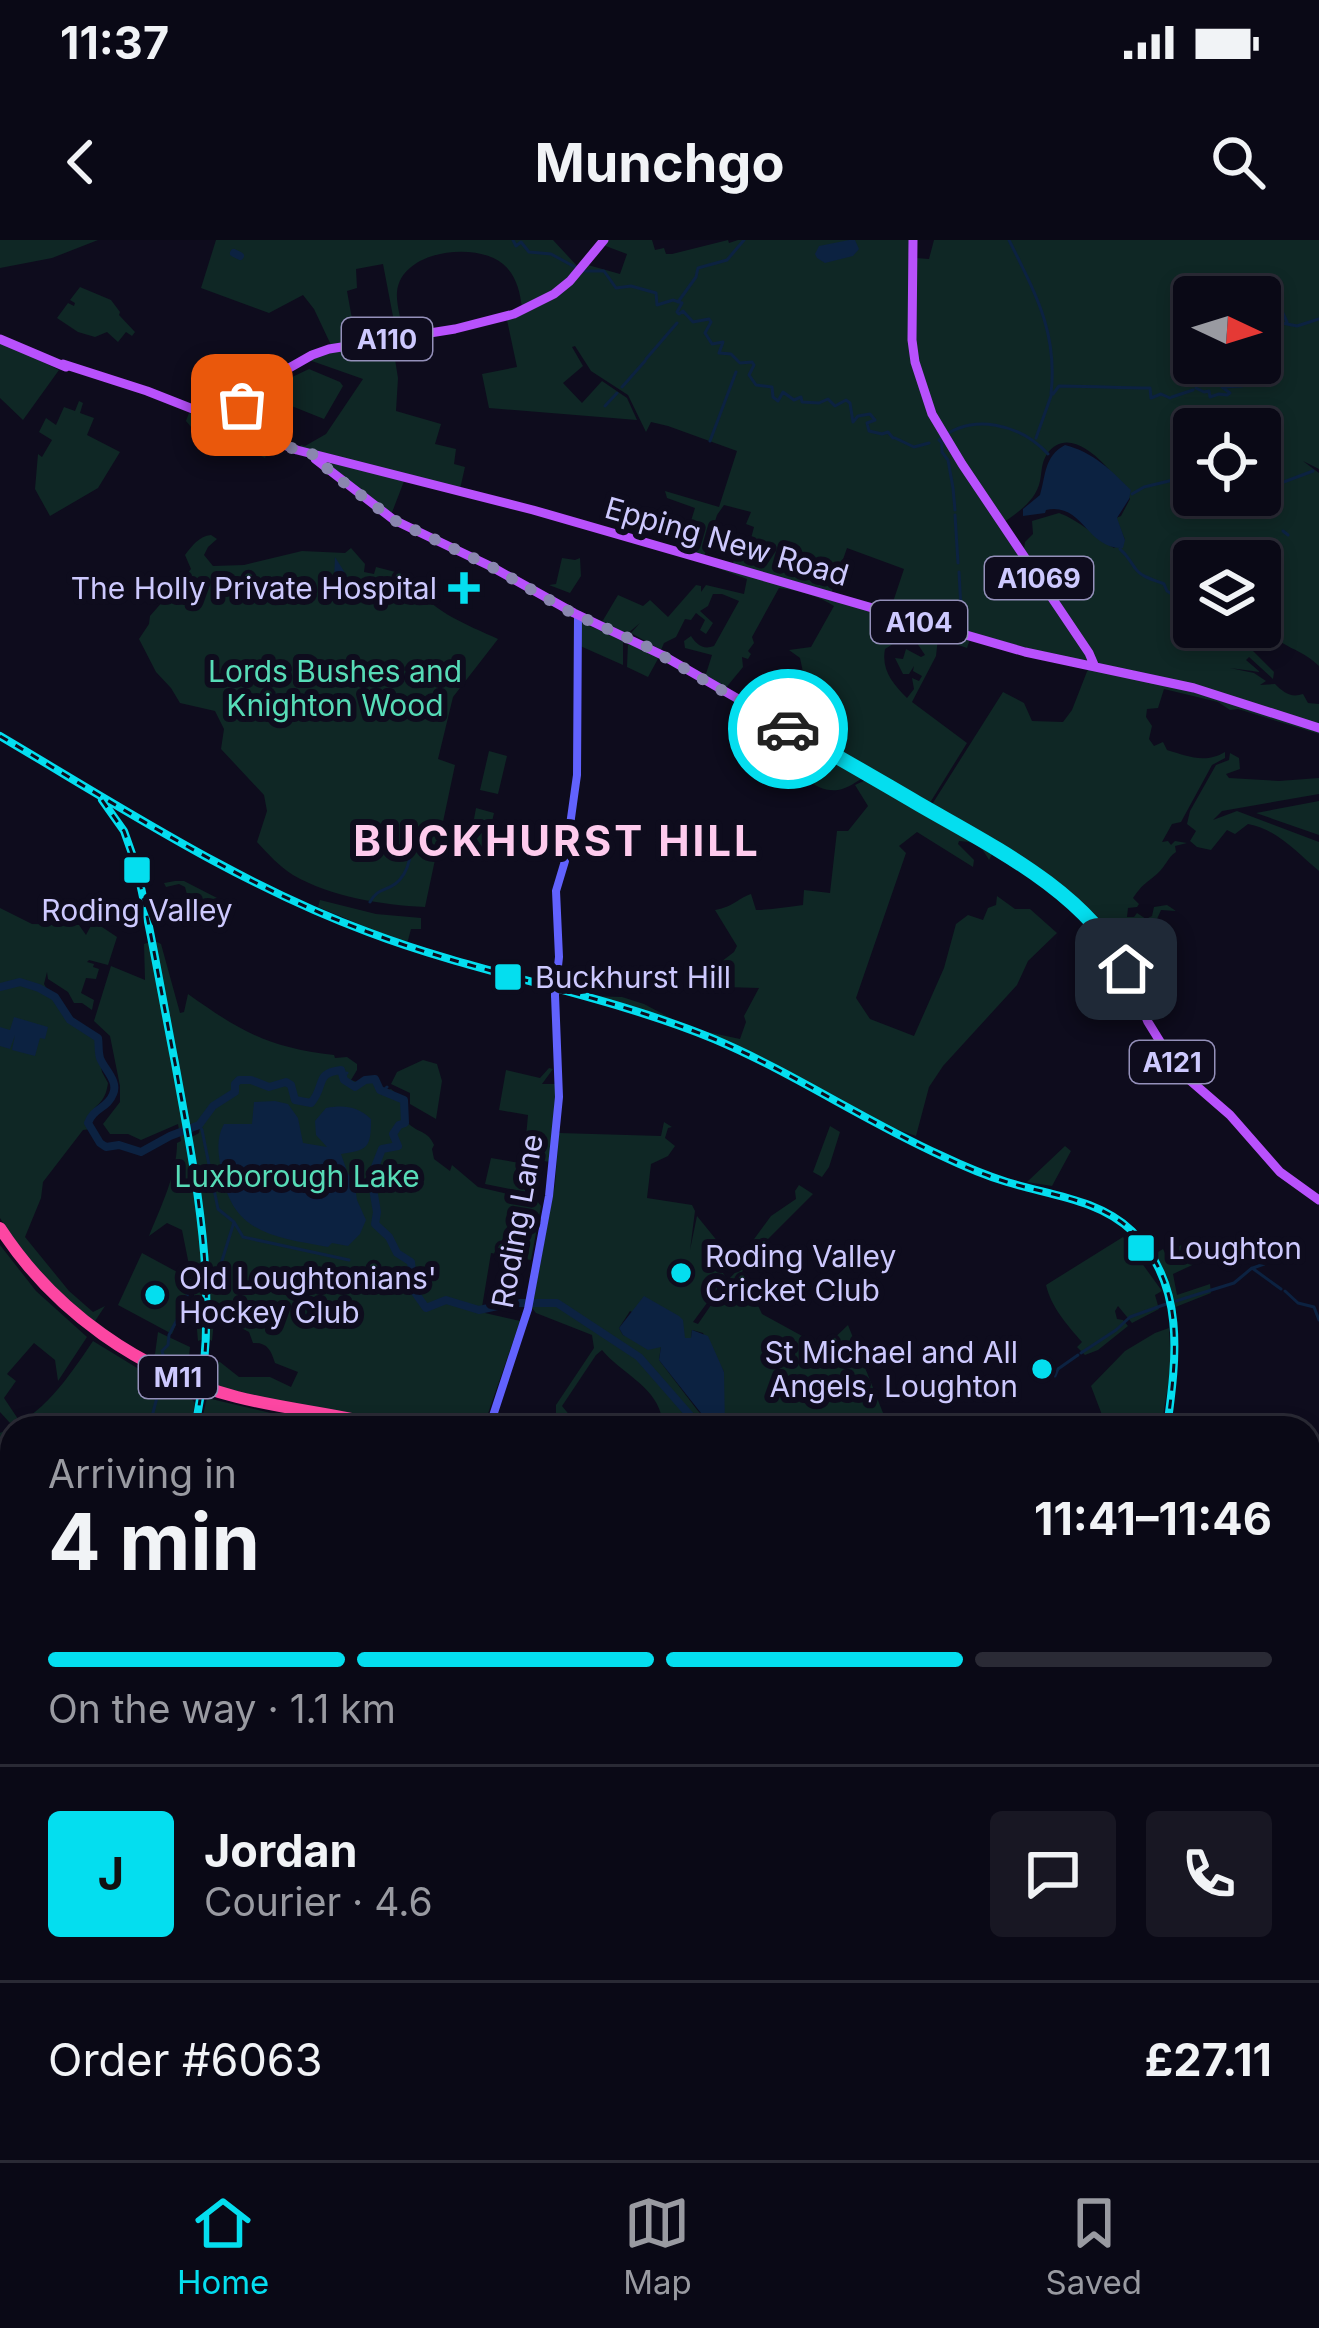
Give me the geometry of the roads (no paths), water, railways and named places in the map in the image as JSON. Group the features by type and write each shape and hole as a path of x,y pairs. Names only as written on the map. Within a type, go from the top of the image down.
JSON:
{"highway":[{"name":"M11","path":"0,1228 59,1300 104,1336 155,1367 233,1396 332,1416"},
{"name":"M11","path":"0,1238 28,1277 70,1318 119,1353 195,1390 307,1416"}],"main road":[{"name":"A110","path":"231,427 254,388 312,356 508,316 554,294 604,240"},
{"name":"A1069","path":"914,240 912,340 922,385 944,435 1095,667"},
{"name":"A104","path":"0,339 321,458"},
{"name":"A121","path":"321,458 330,472 394,520 644,645 984,841 1055,890 1094,921 1112,945 1148,1022 1177,1069 1230,1115 1280,1172 1319,1201"},
{"name":"Epping New Road","path":"321,458 533,511 1024,652 1194,688 1319,728"},
{"name":"Roding Lane","path":"493,1416 529,1303 548,1201 559,1097 556,891 568,846 577,775 578,615"}],"water":[{"path":"855,240 859,249 853,256 825,263 815,254 819,246"},
{"path":"1065,445 1093,457 1131,490 1117,518 1123,548 1101,542 1077,519 1058,509 1023,516 1023,509 1040,495 1049,460"},
{"path":"335,557 366,598 336,601 332,594"},
{"path":"14,1017 48,1027 35,1056 12,1050 15,1035 10,1049 0,1046 0,1027 10,1030"},
{"name":"Luxborough Lake","path":"254,1102 288,1104 298,1118 303,1143 327,1147 316,1135 315,1121 326,1108 350,1107 371,1119 366,1146 341,1154 366,1220 348,1246 332,1243 328,1247 272,1235 244,1219 234,1207 220,1163 221,1129 224,1124 252,1124"},
{"path":"644,1296 683,1320 685,1338 691,1338 692,1330 708,1336 724,1372 725,1416 703,1416 659,1360 661,1347 648,1350 619,1328"}],"waterway":[{"path":"513,240 529,252 551,254 575,267"},
{"path":"678,302 698,268 727,260 744,240"},
{"path":"1009,240 1048,332 1051,394"},
{"path":"234,253 240,256"},
{"path":"584,271 604,271 616,288 631,286 656,293 657,305 673,300 682,303 677,312 683,311 693,322 709,319 705,333 712,344 723,342 719,353 731,354 740,363 752,362 749,375 756,385 772,387 778,401 783,392 794,400 801,397 802,402 828,399 835,406 846,400 853,422 870,414 875,420 867,423 869,431 888,432 893,438"},
{"path":"1281,309 1287,322"},
{"path":"1281,324 1297,326 1319,319"},
{"path":"646,359 677,323"},
{"path":"622,387 645,361"},
{"path":"710,441 736,372"},
{"path":"1196,388 1209,391 1210,397 1230,393 1222,387 1245,384"},
{"path":"1053,394 1059,386 1150,388 1151,398 1161,394 1170,398"},
{"path":"1172,397 1193,390"},
{"path":"605,406 617,393"},
{"path":"1036,438 1051,396"},
{"path":"955,510 948,460 939,440 952,431 995,425 1024,435 1048,454"},
{"path":"895,438 914,447 929,443"},
{"path":"1281,483 1313,471"},
{"path":"1132,494 1173,480"},
{"path":"955,515 958,563"},
{"path":"1283,531 1288,535"},
{"path":"1120,549 1141,574 1164,584 1173,595"},
{"path":"959,572 961,609"},
{"path":"958,620 960,611"},
{"path":"370,902 405,872 413,822"},
{"path":"0,987 20,982 39,988 55,997 70,1020 98,1038 100,1058 114,1089 111,1099 88,1123 106,1147 119,1145 141,1152 199,1125 213,1106 235,1092 239,1080 269,1087 286,1082 295,1100 311,1103 327,1074 341,1070 344,1080 355,1087 375,1079 380,1090 404,1100 405,1123 393,1134 398,1146 382,1149 371,1177 375,1224 397,1253 411,1262 412,1271 422,1281 414,1291 426,1308 446,1300 479,1310 512,1303 557,1303 639,1357 691,1416"},
{"path":"343,1076 347,1073"},
{"path":"382,1092 387,1087"},
{"path":"199,1125 218,1209 234,1222 216,1270"},
{"path":"234,1222 243,1237 349,1260"},
{"path":"1253,1268 1277,1254"},
{"path":"166,1364 162,1351 197,1268"},
{"path":"1176,1301 1234,1283 1252,1268 1281,1289"},
{"path":"1285,1291 1298,1303 1314,1307 1319,1320"},
{"path":"1081,1353 1130,1317 1169,1303"},
{"path":"1055,1376 1078,1355"},
{"path":"152,1416 161,1382"}],"railway":[{"path":"0,736 180,842 320,913 411,947 629,1009 714,1039 956,1162 1073,1199 1119,1220 1150,1252 1170,1299 1174,1350 1168,1416"},
{"path":"102,800 124,831 136,865 198,1200 206,1334 197,1416"}],"place":[{"name":"The Holly Private Hospital","path":"464,588"},
{"name":"Roding Valley","path":"137,870"},
{"name":"Buckhurst Hill","path":"508,977"},
{"name":"Loughton","path":"1141,1248"},
{"name":"Roding Valley Cricket Club","path":"681,1273"},
{"name":"Old Loughtonians' Hockey Club","path":"155,1295"},
{"name":"St Michael and All Angels, Loughton","path":"1042,1369"}],"district":[{"name":"BUCKHURST HILL","path":"557,840"}],"park label":[{"name":"Lords Bushes and Knighton Wood","path":"335,688"}]}
